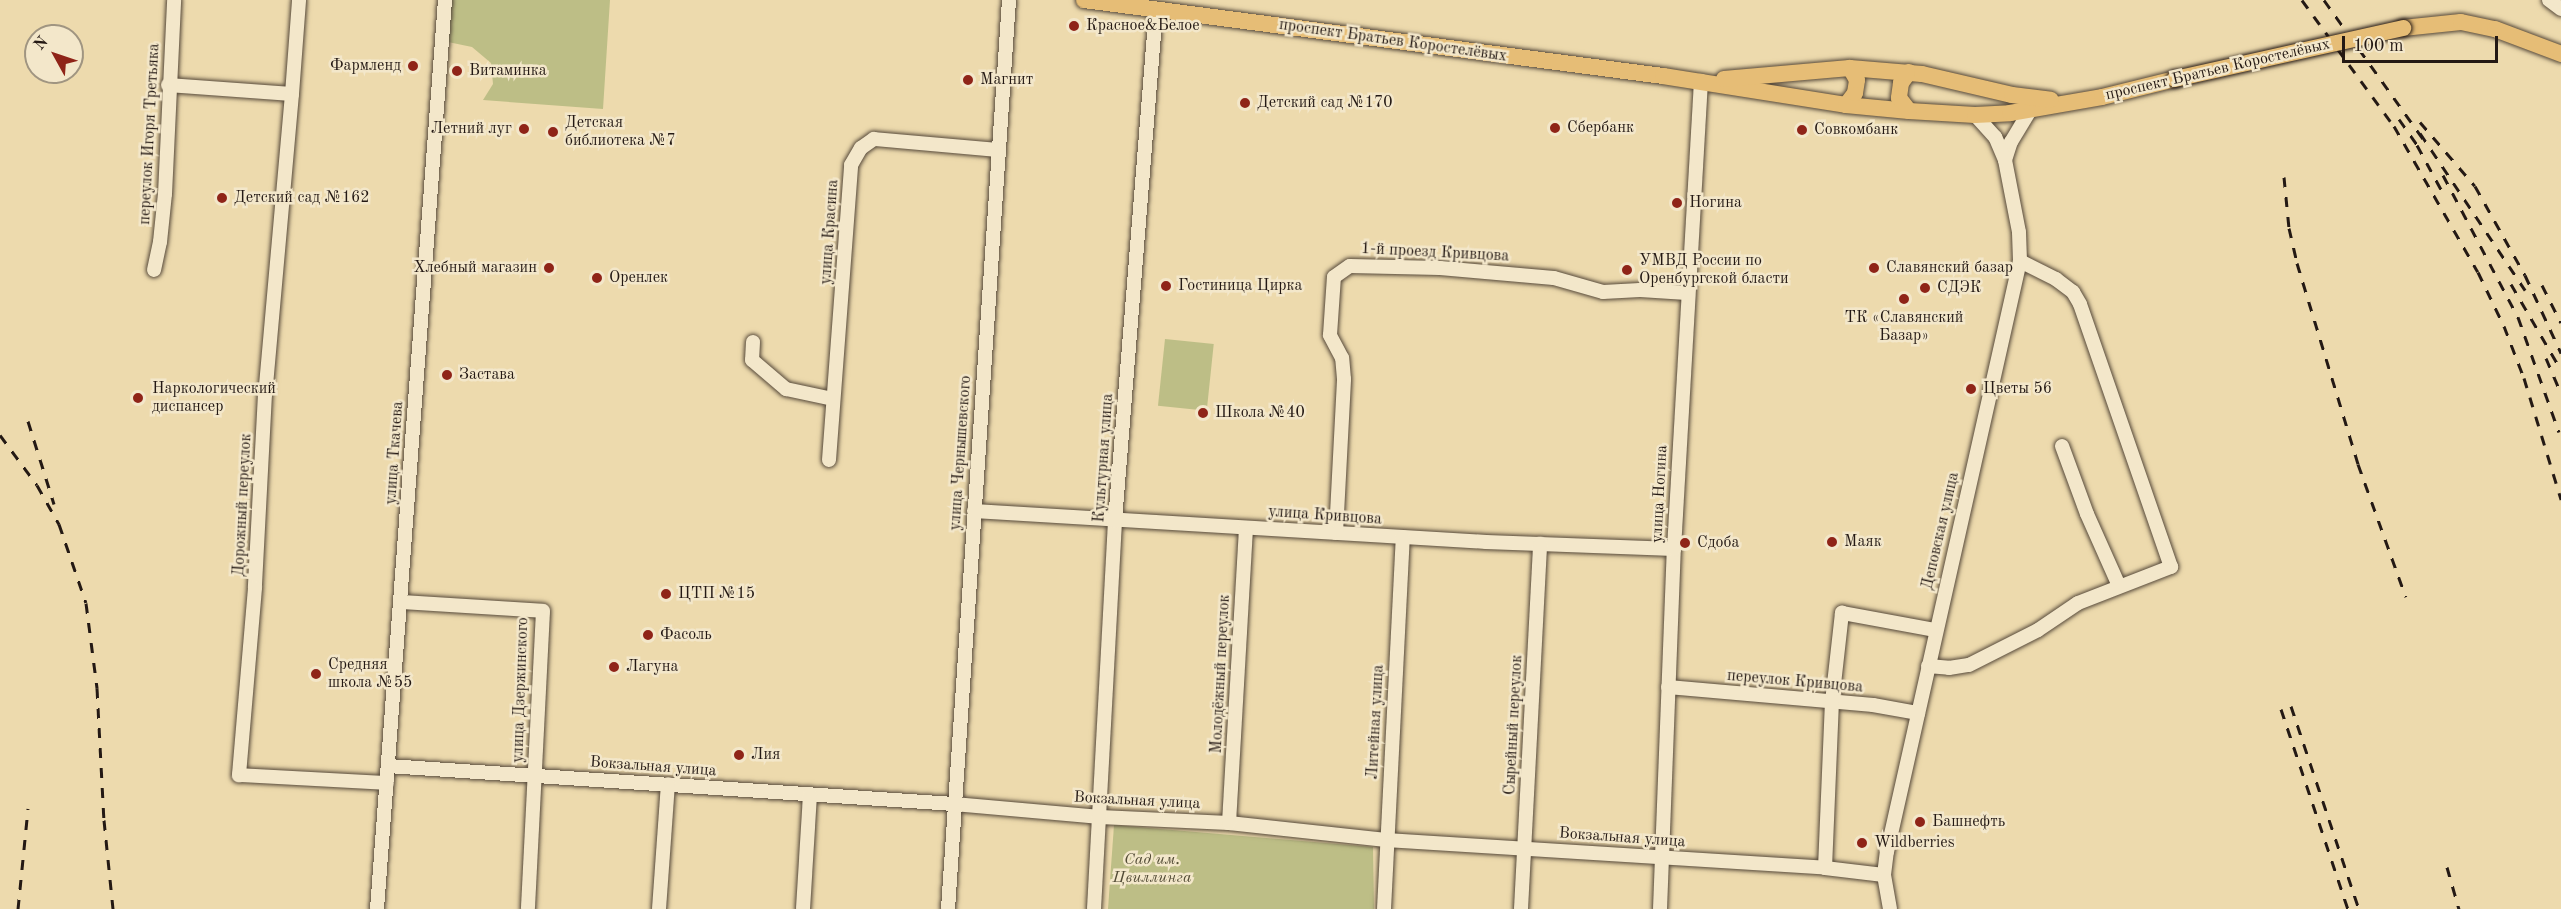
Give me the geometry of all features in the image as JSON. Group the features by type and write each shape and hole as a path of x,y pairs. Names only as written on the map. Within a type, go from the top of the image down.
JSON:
{"main road":[{"name":"проспект Братьев Коростелёвых","path":"1084,0 1701,81 1846,105 1975,115 2030,110 2403,28 2461,22 2495,29 2561,54"},
{"name":"проспект Братьев Коростелёвых","path":"1701,81 1850,68 1909,72 2012,95 2067,102"},
{"path":"1846,105 1855,93 1857,80 1850,68"},
{"path":"1909,72 1901,83 1899,98 1909,111"}],"street":[{"name":"переулок Игоря Третьяка","path":"154,270 160,242 165,194 168,85 174,0"},
{"name":"Дорожный переулок","path":"299,0 265,394 255,588 239,775 387,783"},
{"name":"улица Ткачева","path":"378,909 445,0"},
{"name":"улица Чернышевского","path":"948,909 1008,0"},
{"path":"2549,0 2561,9"},
{"name":"Культурная улица","path":"1094,909 1115,521 1156,9"},
{"name":"улица Ногина","path":"1660,909 1674,549 1701,81"},
{"path":"168,85 292,94"},
{"path":"2005,160 2030,110"},
{"name":"Деповская улица","path":"1890,909 1884,875 1935,630 2020,261 2019,232 2005,160 1995,137 1975,115"},
{"name":"улица Красина","path":"829,460 851,165 861,148 874,139 997,150"},
{"path":"1928,666 1949,668 1970,665 2038,630 2078,603 2171,567 2080,304 2073,292 2056,279 2020,261"},
{"name":"1-й проезд Кривцова","path":"1336,533 1344,379 1342,358 1330,336 1334,277 1350,266 1440,268 1554,278 1603,292 1640,290 1687,293"},
{"path":"753,342 752,360 786,389 833,399"},
{"path":"2062,446 2087,514 2119,586"},
{"name":"улица Кривцова","path":"974,511 1403,537 1674,549"},
{"name":"Молодёжный переулок","path":"1229,823 1246,528"},
{"name":"Литейная улица","path":"1384,909 1403,537"},
{"name":"Сырейный переулок","path":"1521,909 1540,543"},
{"name":"улица Дзержинского","path":"401,602 543,611 528,909"},
{"path":"1825,868 1832,702 1842,613 1935,630"},
{"name":"переулок Кривцова","path":"1668,687 1874,705 1918,713"},
{"name":"Вокзальная улица","path":"388,766 1229,823 1386,840 1825,868 1884,875"},
{"path":"658,909 668,784"},
{"path":"803,909 810,795"}],"green space":[{"path":"451,0 610,0 603,109 483,100 493,84 491,63 472,47 448,42"},
{"path":"1165,339 1214,344 1207,411 1158,406"},
{"name":"Сад им. Цвиллинга","path":"1114,825 1373,847 1374,909 1108,909"}],"railway":[{"path":"2302,0 2394,126 2478,272 2504,326 2524,378 2561,499"},
{"path":"2324,0 2423,139"},
{"path":"2399,119 2417,145 2442,191"},
{"path":"2420,122 2475,186 2525,275 2561,353"},
{"path":"2420,133 2525,290"},
{"path":"2443,175 2518,317 2559,432"},
{"path":"2284,177 2289,228 2297,263 2358,464 2406,597"},
{"path":"2511,284 2561,370"},
{"path":"2542,285 2561,323"},
{"path":"2546,358 2561,394"},
{"path":"28,421 54,504"},
{"path":"0,435 37,485 59,524 86,603 97,688 104,820 113,909"},
{"path":"2291,706 2359,909"},
{"path":"2281,709 2348,909"},
{"path":"18,909 28,808"},
{"path":"2447,867 2459,909"}],"place":[{"name":"Красное&Белое","path":"1074,26"},
{"name":"Фармленд","path":"413,66"},
{"name":"Витаминка","path":"457,71"},
{"name":"Магнит","path":"968,80"},
{"name":"Детский сад №170","path":"1245,103"},
{"name":"Сбербанк","path":"1555,128"},
{"name":"Летний луг","path":"524,129"},
{"name":"Совкомбанк","path":"1802,130"},
{"name":"Детская библиотека №7","path":"553,132"},
{"name":"Детский сад №162","path":"222,198"},
{"name":"Ногина","path":"1677,203"},
{"name":"Хлебный магазин","path":"549,268"},
{"name":"Славянский базар","path":"1874,268"},
{"name":"УМВД России по Оренбургской бласти","path":"1627,270"},
{"name":"Оренлек","path":"597,278"},
{"name":"Гостиница Цирка","path":"1166,286"},
{"name":"СДЭК","path":"1925,288"},
{"name":"ТК «Славянский Базар»","path":"1904,299"},
{"name":"Застава","path":"447,375"},
{"name":"Цветы 56","path":"1971,389"},
{"name":"Наркологический диспансер","path":"138,398"},
{"name":"Школа №40","path":"1203,413"},
{"name":"Маяк","path":"1832,542"},
{"name":"Сдоба","path":"1685,543"},
{"name":"ЦТП №15","path":"666,594"},
{"name":"Фасоль","path":"648,635"},
{"name":"Лагуна","path":"614,667"},
{"name":"Средняя школа №55","path":"316,674"},
{"name":"Лия","path":"739,755"},
{"name":"Башнефть","path":"1920,822"},
{"name":"Wildberries","path":"1862,843"}]}
